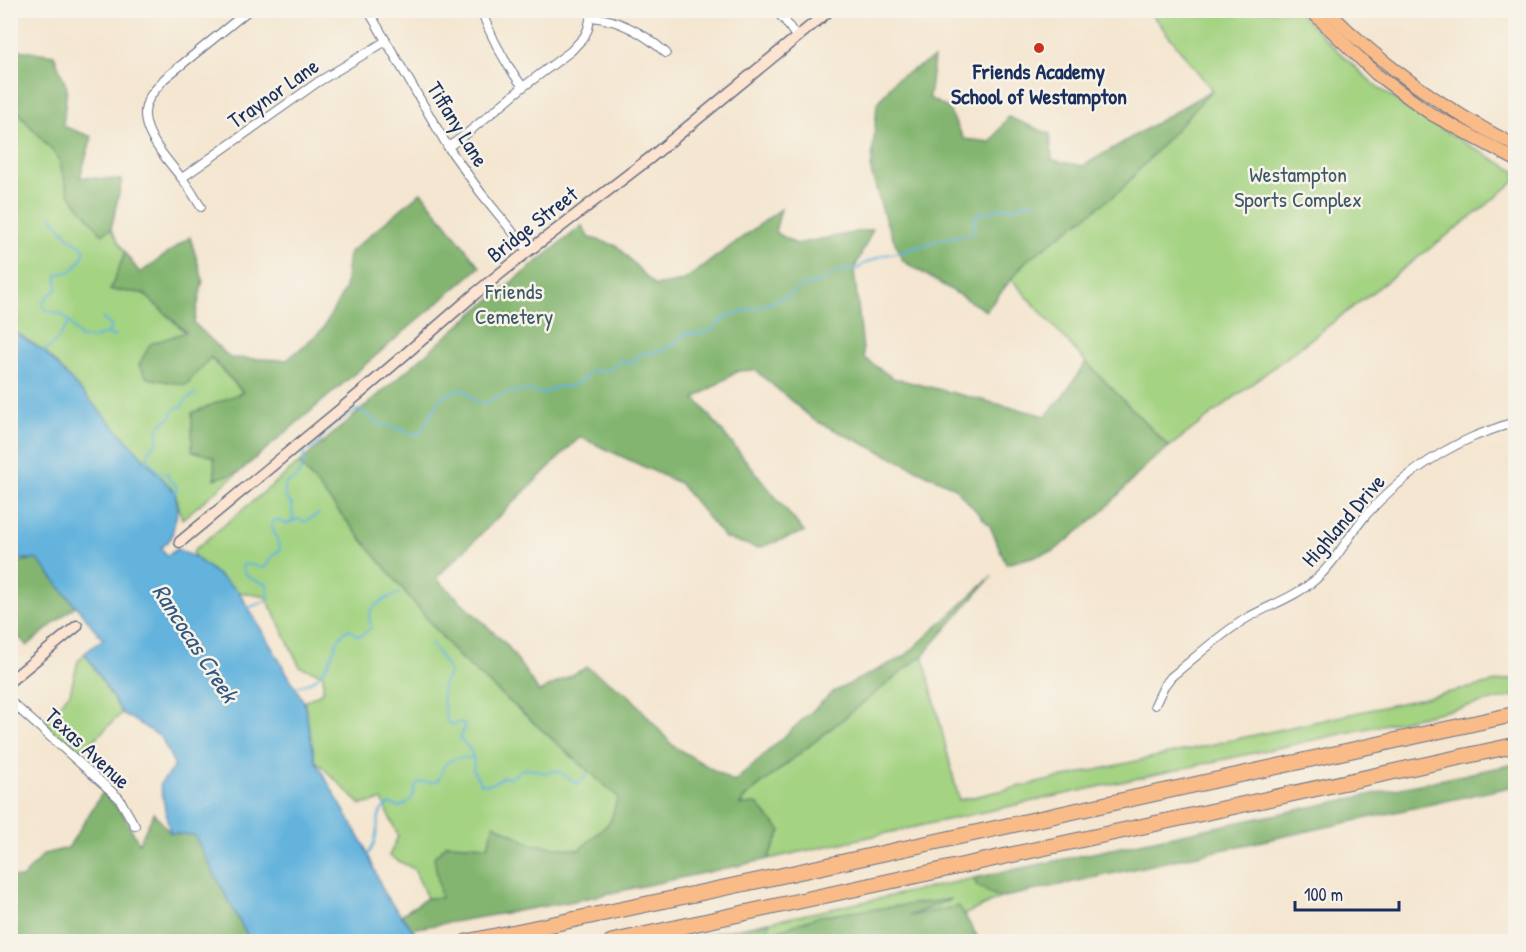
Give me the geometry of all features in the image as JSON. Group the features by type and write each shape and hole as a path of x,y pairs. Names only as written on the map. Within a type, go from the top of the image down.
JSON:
{"highway":[{"path":"466,942 774,877 1515,714"},
{"path":"611,942 1515,745"}],"main road":[{"name":"Bridge Street","path":"180,542 316,430 470,297 650,158 830,10"},
{"path":"1310,10 1376,74 1431,114 1515,160"},
{"path":"1327,10 1366,47 1420,90 1515,146"},
{"path":"10,681 76,626"}],"street":[{"path":"201,207 157,145 148,129 144,113 153,91 164,80 249,10"},
{"name":"Tiffany Lane","path":"368,10 448,147 468,176 528,251"},
{"path":"481,10 500,55 523,87"},
{"path":"774,10 784,19 797,38"},
{"path":"448,147 571,51 588,29 592,14 628,26 642,34 666,54"},
{"name":"Traynor Lane","path":"182,178 318,82 386,41"},
{"name":"Highland Drive","path":"1155,705 1171,677 1228,631 1248,618 1292,597 1316,579 1330,565 1365,517 1406,477 1454,446 1515,421"},
{"name":"Texas Avenue","path":"10,701 119,798 135,826"}],"green space":[{"name":"Westampton Sports Complex","path":"1149,11 1297,11 1354,66 1390,96 1443,130 1515,171 1515,181 1483,208 1169,447 1086,362 1011,279 1025,262 1212,90"},
{"path":"11,49 54,55 67,88 63,126 92,137 80,177 122,180 111,229 102,234 69,194 58,157 11,104"},
{"path":"934,58 929,98 948,108 964,139 991,142 1008,117 1050,134 1052,160 1083,166 1212,90 1120,191 1025,262 986,311 903,261 885,219 871,171 877,104 896,79"},
{"path":"10,104 58,157 69,194 102,233 111,229 125,253 111,290 143,293 186,333 243,392 214,457 216,478 239,472 182,519 175,492 44,351 11,329"},
{"path":"421,192 480,267 239,472 215,479 214,457 192,451 192,413 243,392 211,357 186,385 147,378 139,365 150,344 186,332 143,293 110,290 125,253 140,273 190,237 203,280 194,323 230,358 287,360 322,330 345,289 349,253"},
{"name":"Friends Cemetery","path":"781,209 775,232 796,244 873,229 854,270 864,358 893,378 1046,416 1064,395 1086,362 1169,447 1148,464 1099,515 1054,551 1006,564 990,526 954,487 814,420 755,370 738,371 695,398 804,532 758,548 725,538 679,483 580,437 436,578 507,645 539,692 587,667 630,696 673,746 734,782 833,692 905,656 992,576 923,655 744,798 740,805 757,804 781,831 768,859 569,902 412,929 401,915 427,898 441,898 434,857 447,844 488,846 494,824 531,844 579,850 610,822 618,797 458,656 299,463 477,310 582,226 588,237 617,246 655,286 683,281"},
{"path":"299,463 458,656 618,797 611,822 579,850 531,844 494,824 488,846 447,844 441,899 427,898 414,869 389,856 398,836 382,800 361,805 315,760 304,702 323,692 323,674 300,667 266,597 239,592 195,557 193,551"},
{"path":"38,559 75,606 27,646 11,628 10,563"},
{"path":"85,653 122,713 79,754 42,723 70,693 78,661"},
{"path":"923,655 959,800 1515,678 1515,696 768,859 781,831 740,806 744,798"},
{"path":"1515,764 1515,786 1000,898 977,886 974,878"},
{"path":"103,792 124,816 139,843 154,813 170,833 194,835 250,941 11,941 11,877 22,878 44,854 68,848"},
{"path":"974,878 977,886 1000,898 940,926 969,931 982,941 887,941 899,919 949,900 768,934 769,922"},
{"path":"952,899 909,916 959,906 980,941 678,941 769,922 768,934 820,916"}],"water":[{"name":"Rancocas Creek","path":"10,329 44,351 175,492 178,509 171,538 161,548 167,556 177,549 195,557 239,592 304,702 315,760 364,845 385,895 421,941 250,941 194,835 170,833 160,784 175,766 161,737 122,713 85,653 103,639 38,560 12,558 11,556"}],"waterway":[{"path":"293,520 292,505 285,497 285,486 297,476 305,463 304,452 317,444 332,425 358,410 378,423 419,434 442,397 460,389 474,400 484,404 502,394 511,392 528,390 543,394 556,387 574,385 593,371 613,368 621,360 633,363 640,354 658,352 674,345 684,334 699,334 712,330 724,318 770,303 793,293 801,286 819,283 839,271 858,269 884,255 903,252 941,239 969,235 974,231 975,218 981,212 990,212 1002,207 1014,208 1027,202 1037,203"},
{"path":"52,216 63,231 85,251 72,271 57,275 57,289 45,299 44,309 65,317 80,338 94,338 108,333 112,337 115,335"},
{"path":"102,318 112,327 108,333"},
{"path":"42,353 55,343 69,322"},
{"path":"175,493 177,488 169,480 168,474 155,468 147,455 158,441 160,425 171,417 177,407 181,407 196,393"},
{"path":"246,609 269,598 267,584 249,577 242,567 249,564 265,568 272,556 279,551 272,526 273,521 277,520 286,524 298,519 305,522 319,514"},
{"path":"294,687 308,683 317,677 329,663 337,642 343,634 350,629 357,636 362,635 371,628 369,615 371,610 387,598 399,594"},
{"path":"431,643 450,672 442,689 447,722 453,725 459,722 464,725 460,738 471,751 474,761 473,770 480,783 489,784 503,777 511,778 522,769 546,773 558,771 578,784 588,774"},
{"path":"368,855 375,840 382,809 390,804 399,807 407,803 413,796 417,784 437,781 448,762 460,758 472,758"}],"place":[{"name":"Friends Academy School of Westampton","path":"1039,48"}]}
